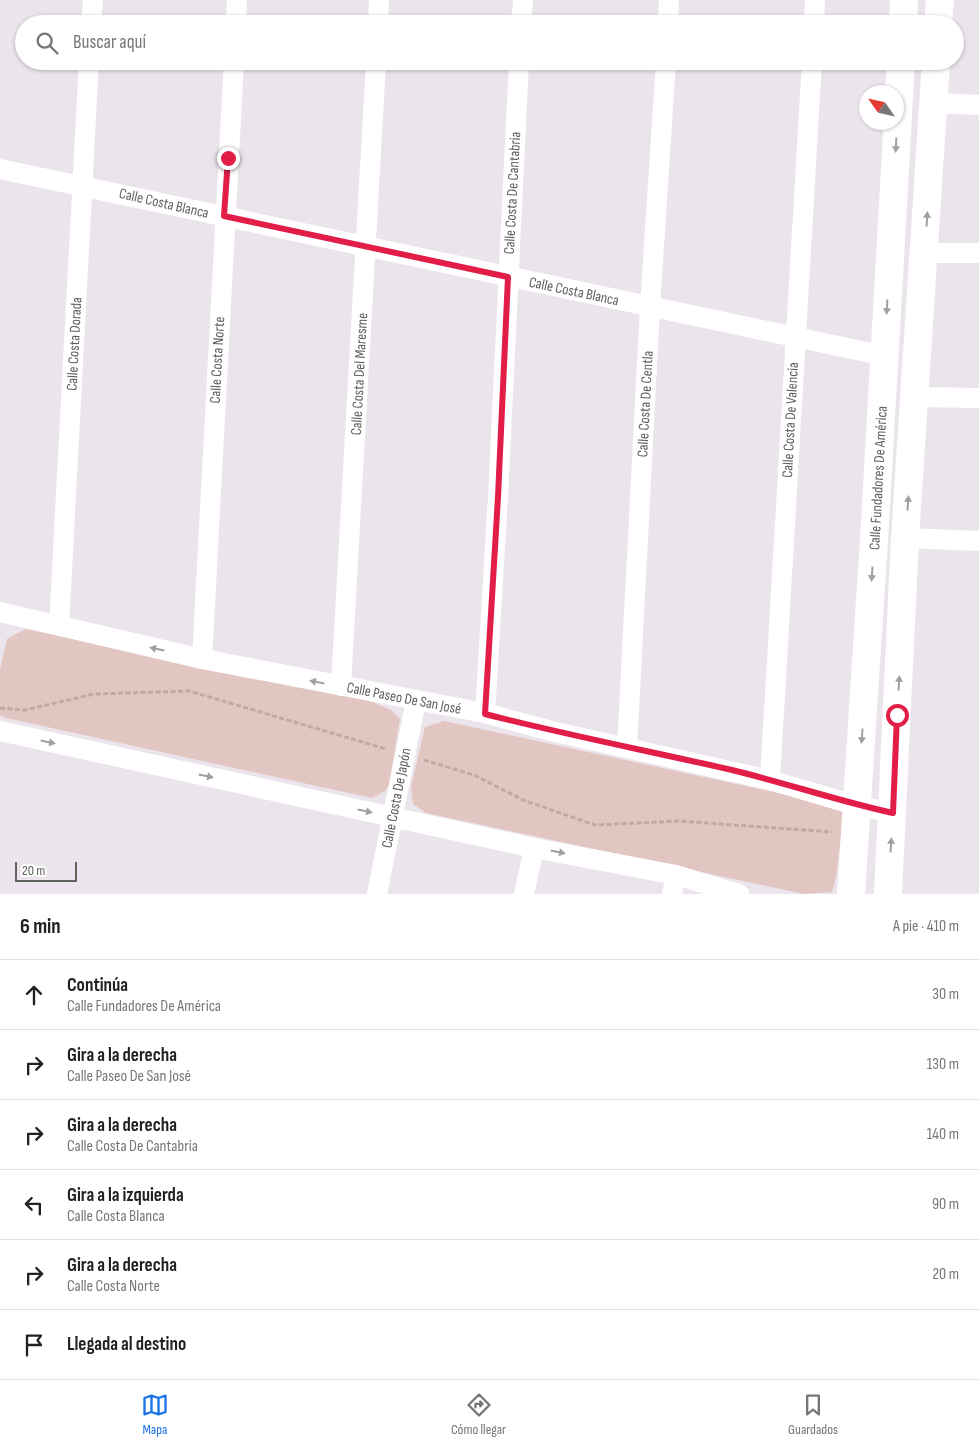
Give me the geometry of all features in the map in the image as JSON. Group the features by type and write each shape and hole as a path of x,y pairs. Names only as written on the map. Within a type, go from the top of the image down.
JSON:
{"main road":[{"path":"903,15 904,0"},
{"path":"939,15 940,0"},
{"name":"Calle Fundadores De América","path":"851,894 858,806 901,70"},
{"name":"Calle Fundadores De América","path":"888,894 914,397 926,252 936,70"}],"street":[{"path":"92,15 93,0"},
{"path":"236,15 237,0"},
{"path":"378,15 379,0"},
{"path":"522,15 523,0"},
{"path":"668,15 669,0"},
{"path":"814,15 815,0"},
{"name":"Calle Costa Dorada","path":"59,626 88,70"},
{"name":"Calle Costa Norte","path":"202,659 224,216 233,70"},
{"name":"Calle Costa Del Maresme","path":"341,686 375,70"},
{"name":"Calle Costa De Cantabria","path":"485,714 498,497 519,70"},
{"name":"Calle Costa De Centla","path":"627,748 650,307 665,70"},
{"name":"Calle Costa De Valencia","path":"770,780 794,336 811,70"},
{"path":"934,103 979,105"},
{"name":"Calle Costa Blanca","path":"0,169 81,184 365,247 885,356"},
{"path":"926,252 979,253"},
{"path":"914,397 979,398"},
{"path":"906,538 979,540"},
{"name":"Calle Paseo De San José","path":"1,615 59,626 202,659 485,714 770,780 858,806 893,813"},
{"name":"Calle Costa De Japón","path":"377,894 416,701"},
{"path":"0,731 534,848 674,885 739,894"},
{"path":"524,894 534,848"}],"path":[{"path":"0,708 26,710 94,694 188,691 474,775 523,800 595,825 679,821 856,833"}],"shaded area":[{"path":"26,629 370,701 391,710 400,719 389,785 385,791 372,798 6,718 0,715 0,669 7,639"},
{"path":"444,721 834,805 845,810 836,877 832,892 804,894 426,813 413,804 411,787 425,727"}],"route":[{"path":"228,158 224,216 508,277 498,497 485,714 551,731 693,761 770,780 858,806 893,813 897,715"}]}
